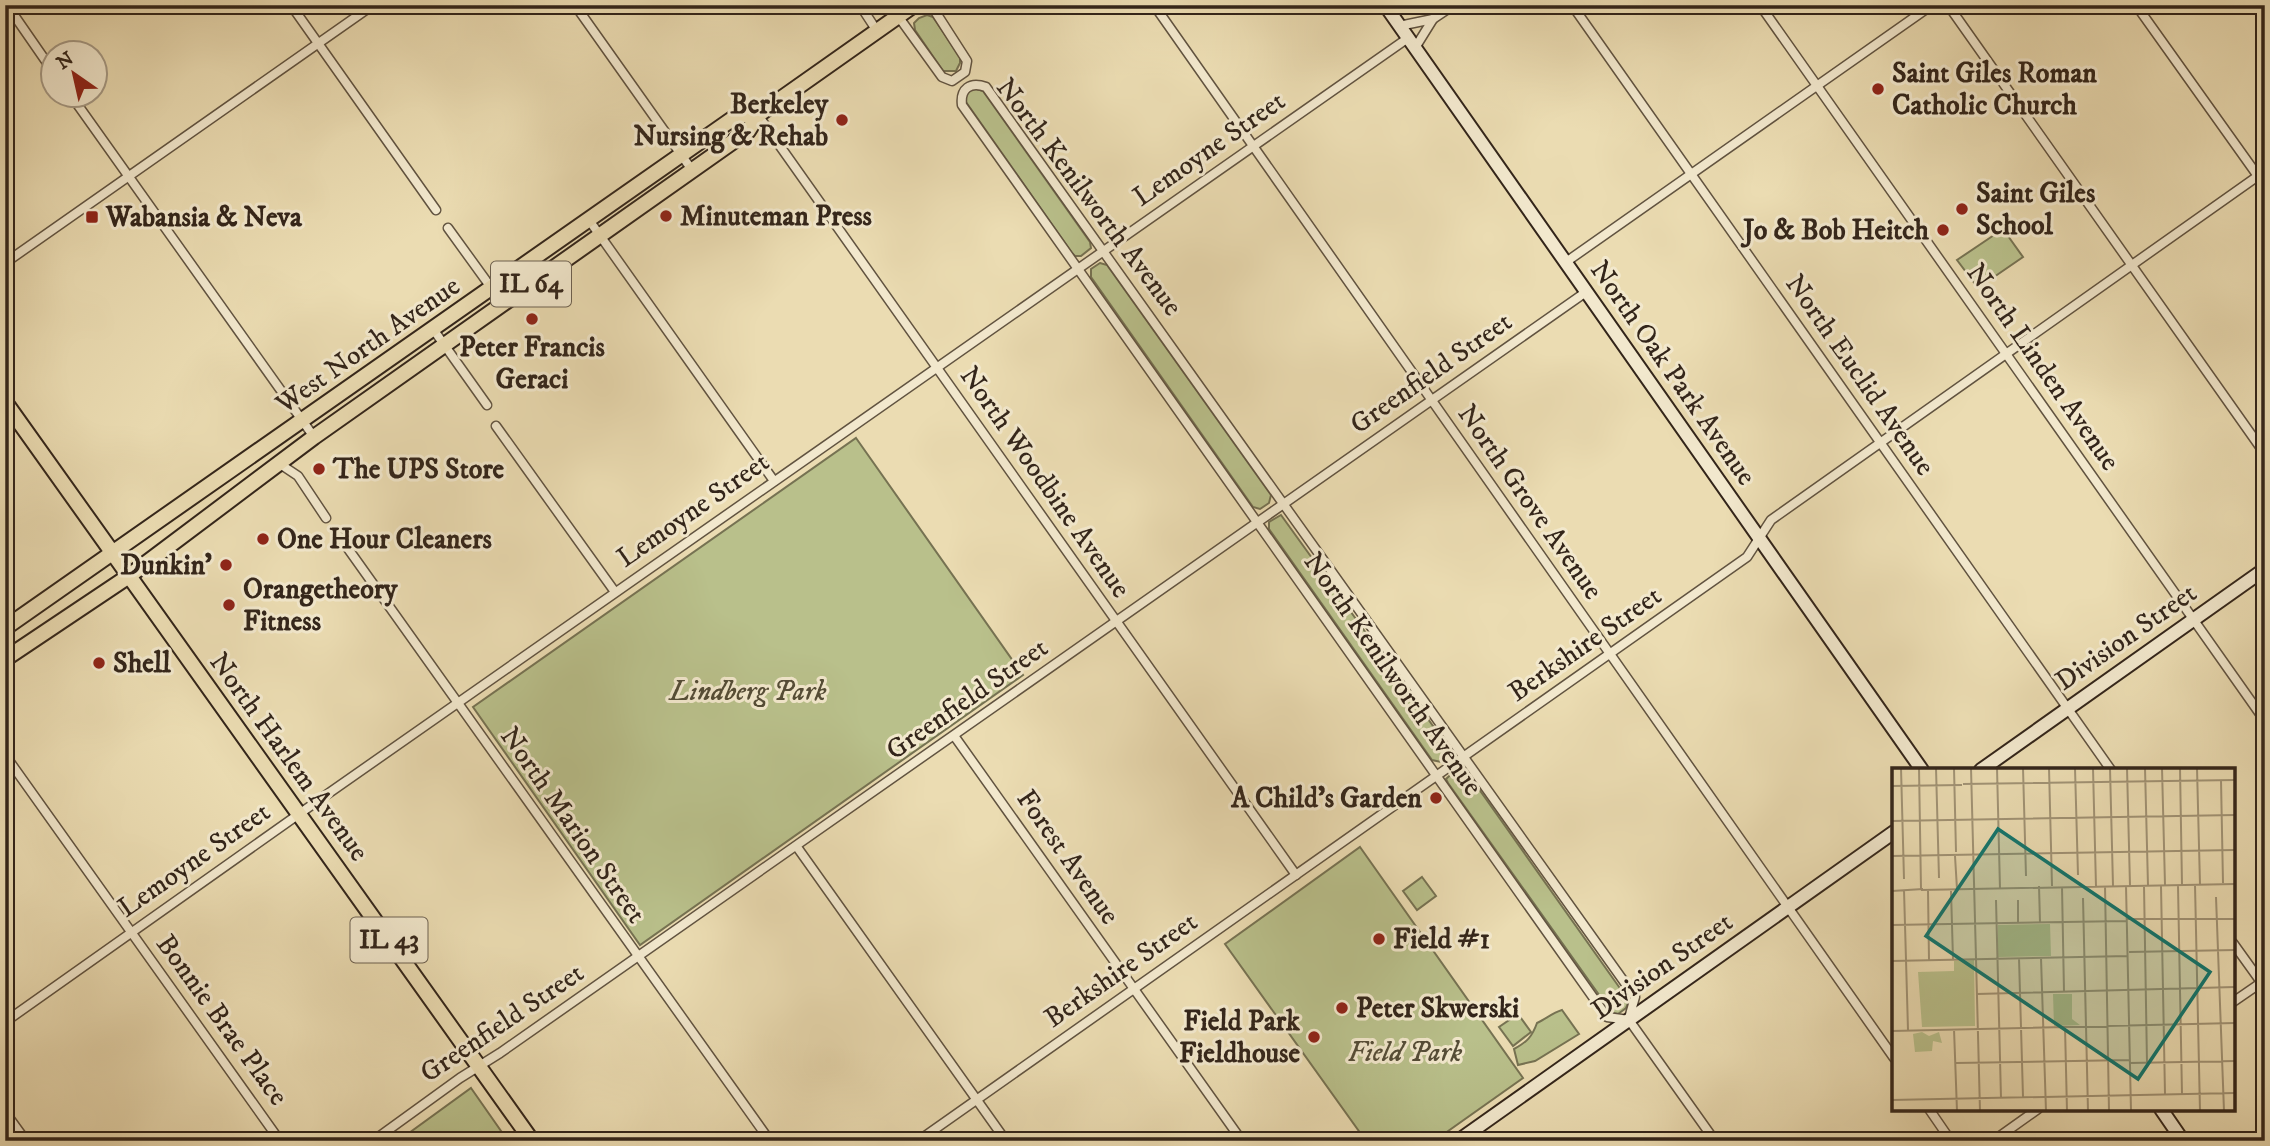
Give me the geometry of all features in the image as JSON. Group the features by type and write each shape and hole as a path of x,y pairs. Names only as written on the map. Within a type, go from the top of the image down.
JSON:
{"main road":[{"name":"West North Avenue","path":"129,576 314,438 748,131 758,114 914,5"},
{"name":"West North Avenue","path":"113,554 738,115 758,114"},
{"name":"North Harlem Avenue","path":"5,402 532,1141"},
{"name":"IL 64","path":"5,628 113,554"},
{"name":"IL 64","path":"5,659 129,576"}],"street":[{"path":"7,5 38,50"},
{"path":"291,5 436,210"},
{"path":"5,262 373,5"},
{"path":"575,5 692,170"},
{"path":"860,5 877,31"},
{"name":"North Kenilworth Avenue","path":"898,16 942,77 952,80 965,72 967,61 931,5"},
{"name":"North Grove Avenue","path":"1154,5 1892,1055"},
{"name":"North Oak Park Avenue","path":"1385,5 1921,768"},
{"path":"1411,43 1433,19 1454,5"},
{"name":"North Euclid Avenue","path":"1572,5 2110,768"},
{"name":"North Linden Avenue","path":"1760,5 2265,721"},
{"path":"1566,262 1932,5"},
{"path":"1948,5 2265,454"},
{"path":"2137,5 2261,174 2265,187"},
{"path":"1399,26 1433,19"},
{"name":"Lemoyne Street","path":"5,1021 1253,146 1411,43"},
{"name":"North Kenilworth Avenue","path":"1629,1020 1635,998 986,86 969,85 963,90 962,105 1077,270 1607,1017 1629,1020 1715,1141"},
{"path":"80,108 314,438"},
{"name":"North Woodbine Avenue","path":"758,114 1296,875"},
{"name":"Berkshire Street","path":"918,1141 1747,557 1771,520 2261,174"},
{"path":"589,220 774,481"},
{"path":"448,228 503,304"},
{"name":"Greenfield Street","path":"373,1141 460,1078 955,737 1116,621 1587,292"},
{"path":"433,329 487,405"},
{"path":"496,426 615,592"},
{"path":"286,459 326,517"},
{"path":"286,459 298,476"},
{"name":"North Marion Street","path":"340,536 770,1141"},
{"name":"Division Street","path":"1985,768 2265,569"},
{"name":"Forest Avenue","path":"955,737 1242,1141"},
{"name":"Bonnie Brae Place","path":"5,755 280,1141"},
{"name":"Division Street","path":"1458,1141 1892,833"},
{"path":"797,847 1006,1141"},
{"path":"2235,946 2263,981 2235,1001"},
{"path":"1930,1111 1951,1141"},
{"path":"1993,1141 2035,1111"},
{"path":"2162,1111 2183,1141"},
{"path":"5,1112 26,1141"},
{"path":"1476,1128 1486,1141"}],"green space":[{"path":"927,15 933,17 960,57 956,71 943,71 915,30 914,23"},
{"path":"973,88 983,91 1090,242 1091,248 1081,256 1072,253 966,102 966,95"},
{"path":"2003,229 2023,257 1978,288 1957,260"},
{"path":"1100,263 1107,265 1271,495 1269,503 1260,509 1253,507 1091,277 1091,269"},
{"name":"Lindberg Park","path":"856,438 1023,675 640,945 473,707"},
{"path":"1281,515 1451,751 1450,756 1441,762 1432,760 1269,529 1269,522"},
{"path":"1458,768 1464,768 1629,1001 1626,1008 1618,1014 1612,1013 1448,783 1446,779"},
{"name":"Field Park","path":"1360,847 1523,1078 1434,1141 1366,1141 1225,944"},
{"path":"1422,877 1436,896 1417,910 1403,891"},
{"path":"1562,1010 1579,1034 1535,1061 1518,1065 1514,1049 1528,1039 1537,1023"},
{"path":"1518,1014 1531,1032 1513,1046 1499,1027"},
{"path":"471,1088 508,1141 398,1141"}],"place":[{"name":"Saint Giles Roman Catholic Church","path":"1878,89"},
{"name":"Berkeley Nursing & Rehab","path":"842,120"},
{"name":"Saint Giles School","path":"1962,209"},
{"name":"Minuteman Press","path":"666,216"},
{"name":"Wabansia & Neva","path":"92,217"},
{"name":"Jo & Bob Heitch","path":"1943,230"},
{"name":"Peter Francis Geraci","path":"532,319"},
{"name":"The UPS Store","path":"319,469"},
{"name":"One Hour Cleaners","path":"263,539"},
{"name":"Dunkin'","path":"226,565"},
{"name":"Orangetheory Fitness","path":"229,605"},
{"name":"Shell","path":"99,663"},
{"name":"A Child's Garden","path":"1436,798"},
{"name":"Field #1","path":"1379,939"},
{"name":"Peter Skwerski","path":"1342,1008"},
{"name":"Field Park Fieldhouse","path":"1314,1037"}]}
